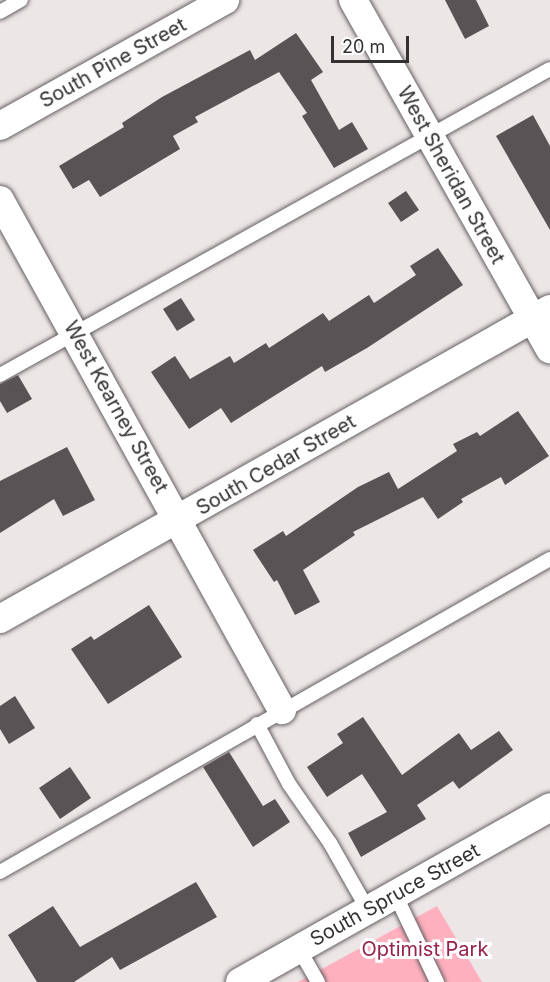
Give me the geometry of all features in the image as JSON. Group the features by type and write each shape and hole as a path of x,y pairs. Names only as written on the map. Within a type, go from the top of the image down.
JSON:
{"street":[{"name":"South Pine Street","path":"0,126 225,0"},
{"name":"West Sheridan Street","path":"353,0 429,136 541,314 550,349"},
{"name":"West Kearney Street","path":"0,200 180,520 282,710"},
{"name":"South Cedar Street","path":"0,619 180,520 541,314"},
{"name":"South Spruce Street","path":"240,982 550,807"}],"lane":[{"path":"0,12 21,0"},
{"path":"0,375 550,69"},
{"path":"0,872 257,724 550,560"},
{"path":"257,724 288,784 330,843 368,910"},
{"path":"395,894 437,982"},
{"path":"298,949 318,982"}],"green space":[{"name":"Optimist Park","path":"437,906 482,982 298,982"}],"building":[{"path":"445,0 476,0 489,26 465,39"},
{"path":"296,33 323,72 311,80 339,130 352,122 368,149 334,168 302,116 307,113 279,72 195,117 198,122 173,136 180,149 100,197 89,180 73,189 59,166 124,127 122,123 162,97 250,50 255,60"},
{"path":"533,115 550,146 550,230 496,136"},
{"path":"406,191 419,210 401,222 388,203"},
{"path":"438,248 463,285 367,348 325,372 322,366 231,423 221,408 189,429 151,372 175,356 190,379 230,356 234,363 266,343 269,348 323,313 329,321 369,295 374,303 416,275 410,266"},
{"path":"181,298 195,320 177,331 163,309"},
{"path":"18,375 32,399 7,413 0,401 0,384"},
{"path":"518,411 549,456 505,485 501,477 461,499 463,502 438,519 423,497 353,532 355,535 303,570 320,602 295,615 277,580 274,582 253,550 283,531 286,536 358,487 389,472 398,489 457,451 453,444 477,432 480,436"},
{"path":"67,447 95,500 63,516 54,499 0,533 0,481"},
{"path":"149,605 182,657 108,704 71,649 91,636 94,640"},
{"path":"15,696 35,728 9,744 0,729 0,706"},
{"path":"363,717 402,775 459,733 471,750 499,731 513,750 459,789 453,781 417,805 426,819 361,857 348,833 387,812 362,774 327,797 307,767 343,743 337,734"},
{"path":"229,752 263,806 275,799 290,822 253,847 203,767"},
{"path":"70,767 91,798 60,819 39,788"},
{"path":"196,882 217,917 120,970 112,957 74,982 37,982 8,935 53,906 80,947"}]}
